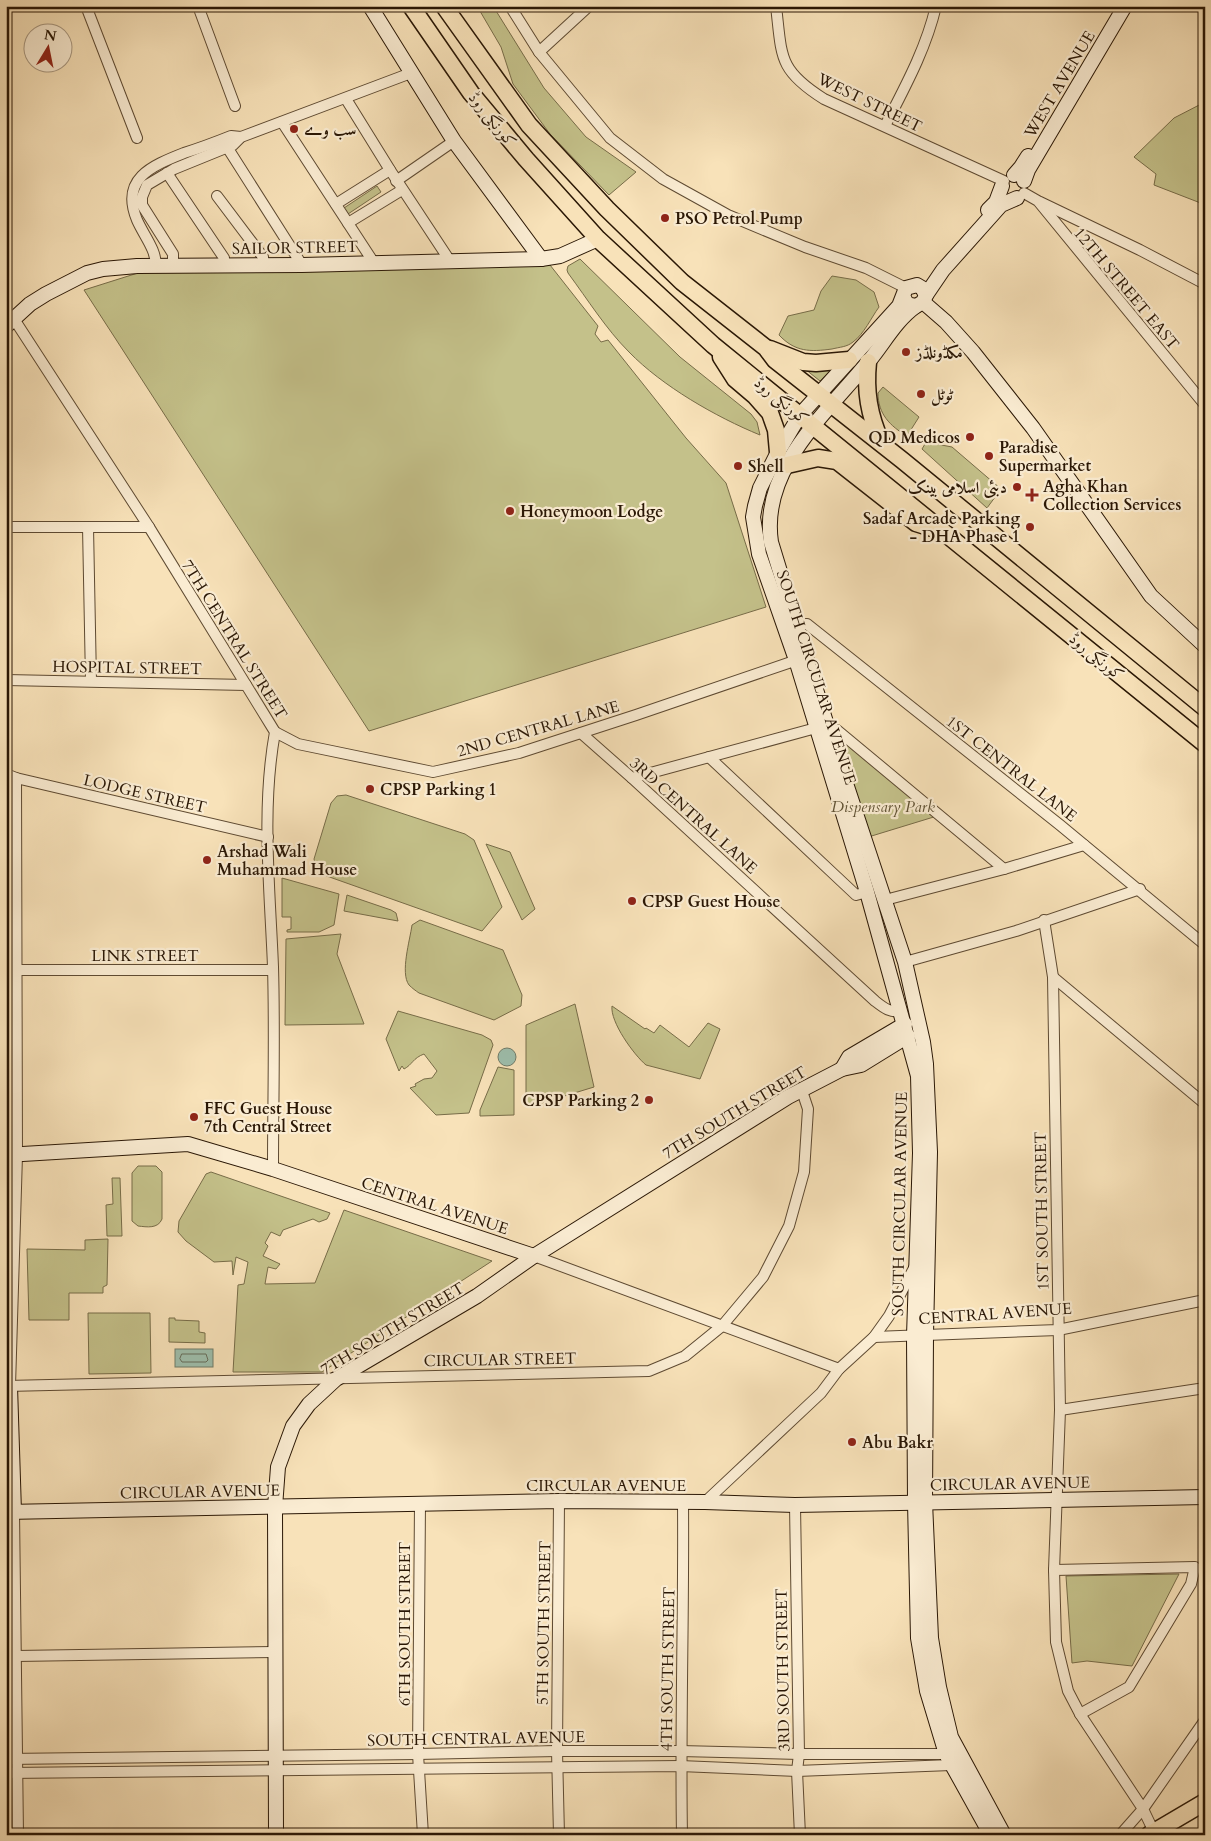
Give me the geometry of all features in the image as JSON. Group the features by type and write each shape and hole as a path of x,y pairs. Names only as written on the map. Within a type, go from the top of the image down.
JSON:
{"main road":[{"name":"کورنگی روڈ","path":"411,6 471,92 526,159 598,239 713,345 1205,744"},
{"name":"کورنگی روڈ","path":"444,6 529,125 607,209 682,282 766,348 775,360 1205,708"},
{"path":"713,345 735,379 755,396 770,413 776,430 782,459 818,458 837,461 916,523 944,531"},
{"path":"766,348 803,362 816,363 849,360"},
{"path":"868,362 868,400 881,444"},
{"path":"1151,1833 1205,1802"}],"street":[{"path":"86,6 137,138"},
{"path":"198,6 235,106"},
{"path":"370,6 454,141 541,259"},
{"path":"510,6 539,52 610,138 663,179 728,215 805,247 866,268 915,295 946,322 973,352 1033,428 1151,596 1205,646"},
{"path":"539,52 589,6"},
{"name":"WEST STREET","path":"776,6 781,51 785,65 793,76 806,88 824,99 1014,186"},
{"path":"885,126 920,57 936,6"},
{"name":"WEST AVENUE","path":"1014,186 1021,167 1115,6"},
{"name":"WEST AVENUE","path":"825,399 868,362 906,313 915,295 937,267 1028,170 1125,6"},
{"path":"173,266 173,254 142,204 142,197 147,185 167,173 233,145 241,137 411,73"},
{"path":"346,99 399,185 450,261"},
{"path":"282,122 374,263"},
{"path":"156,266 156,256 131,204 135,184 141,177 160,163 231,136 241,137"},
{"path":"348,223 454,141"},
{"path":"227,147 302,265"},
{"path":"336,204 390,170"},
{"path":"167,173 224,258 224,265"},
{"name":"12TH STREET EAST","path":"1014,186 1038,201 1205,405"},
{"path":"217,196 263,257 264,265"},
{"path":"1038,201 1140,250 1205,284"},
{"name":"SAILOR STREET","path":"10,322 30,304 46,294 87,274 103,269 156,266 302,265 541,259 560,256 598,239"},
{"name":"WEST AVENUE","path":"825,399 849,360 899,306 915,295"},
{"name":"7TH CENTRAL STREET","path":"10,322 149,528 275,732 270,762 268,837 273,970 273,1169"},
{"name":"SOUTH CIRCULAR AVENUE","path":"825,399 807,420 782,459 760,488 753,517 759,554 801,659 822,730 918,1076 920,1152 915,1266 920,1336"},
{"name":"SOUTH CIRCULAR AVENUE","path":"782,459 771,506 769,532 796,626 801,659"},
{"path":"6,527 149,528"},
{"path":"88,527 91,681"},
{"name":"1ST CENTRAL LANE","path":"796,626 807,624 1140,890 1205,945"},
{"name":"2ND CENTRAL LANE","path":"275,732 298,744 433,772 519,752 582,733 801,659"},
{"name":"HOSPITAL STREET","path":"6,680 246,685"},
{"path":"632,778 708,757 822,730 837,730 1004,869"},
{"name":"SOUTH CIRCULAR AVENUE","path":"822,730 905,962 923,1042 927,1080 930,1152 920,1336 918,1638 927,1691 949,1759 992,1835"},
{"name":"3RD CENTRAL LANE","path":"582,733 875,1002 894,1012 904,1024"},
{"path":"708,757 856,895 867,892"},
{"path":"11,776 11,837 16,970 8,1386 10,1512 16,1656 18,1835"},
{"name":"LODGE STREET","path":"11,776 268,837"},
{"path":"884,900 1004,869 1084,845"},
{"path":"905,962 1016,931 1044,920 1140,890"},
{"name":"1ST SOUTH STREET","path":"1044,920 1053,977 1060,1410 1054,1570 1056,1642 1068,1691 1080,1714 1143,1809 1151,1833"},
{"name":"LINK STREET","path":"16,970 273,970"},
{"path":"1053,977 1205,1104"},
{"name":"7TH SOUTH STREET","path":"276,1835 275,1507 278,1467 293,1426 309,1404 336,1379 477,1296 534,1256 788,1097 842,1070 861,1065 904,1024"},
{"name":"CIRCULAR STREET","path":"8,1386 649,1371 685,1356 722,1326 763,1277 789,1226 804,1172 808,1109 802,1091"},
{"name":"CENTRAL AVENUE","path":"12,1155 188,1144 273,1169 534,1256 839,1369"},
{"path":"705,1502 821,1392 839,1369 874,1338 889,1316 915,1266"},
{"name":"CENTRAL AVENUE","path":"874,1338 1058,1330 1205,1300"},
{"path":"1060,1410 1205,1388"},
{"name":"CIRCULAR AVENUE","path":"10,1512 559,1501 795,1505 1205,1497"},
{"name":"5TH SOUTH STREET","path":"559,1501 557,1750 559,1835"},
{"name":"SOUTH CIRCULAR AVENUE","path":"920,1502 931,1638 939,1688 951,1736 1004,1835"},
{"name":"4TH SOUTH STREET","path":"682,1835 680,1751 684,1598 683,1503"},
{"name":"6TH SOUTH STREET","path":"420,1504 418,1754 423,1835"},
{"name":"3RD SOUTH STREET","path":"795,1505 799,1754 797,1770 800,1835"},
{"path":"1054,1570 1194,1568 1191,1584 1129,1687 1080,1714"},
{"path":"16,1656 275,1652"},
{"path":"1120,1835 1143,1809 1205,1720"},
{"name":"SOUTH CENTRAL AVENUE","path":"6,1759 418,1754 557,1750 680,1751 949,1759"},
{"path":"6,1773 419,1768 557,1769 680,1766 797,1770 949,1759"}],"green space":[{"path":"477,6 493,6 544,88 586,137 636,172 609,195 550,134 513,84 501,47"},
{"path":"1205,102 1205,208 1198,202 1154,185 1156,174 1134,157 1174,118"},
{"path":"377,186 381,192 348,214 344,208"},
{"path":"580,259 680,357 751,414 757,422 760,435 690,400 642,365 605,324 568,273 568,266"},
{"name":"Honeymoon Lodge","path":"550,265 598,326 595,334 601,342 608,340 686,438 726,483 766,607 369,731 84,290 141,272"},
{"path":"832,276 856,280 874,292 879,307 861,335 848,345 832,349 803,350 791,345 779,335 788,316 814,310 821,291"},
{"path":"834,367 820,381 805,369"},
{"path":"883,387 919,417 907,436 890,424 880,407 878,393"},
{"path":"931,443 952,447 1001,489 987,508 922,449 925,444"},
{"name":"Dispensary Park","path":"837,731 937,816 865,838 830,733"},
{"path":"346,795 465,834 474,840 502,907 482,931 321,874 316,868 314,859 331,803 337,796"},
{"path":"486,844 510,852 535,909 522,920"},
{"path":"282,878 339,894 334,925 319,932 287,932 287,930 291,929 291,917 282,917"},
{"path":"347,895 391,910 396,913 398,921 344,911"},
{"path":"420,920 503,950 522,995 521,1006 494,1020 419,993 411,987 406,980 406,956 412,925"},
{"path":"341,934 337,954 364,1024 285,1025 286,939"},
{"path":"575,1004 594,1087 535,1105 529,1105 526,1101 526,1025"},
{"path":"612,1006 645,1029 654,1033 660,1025 689,1047 708,1023 720,1029 700,1079 646,1065 629,1046 619,1029 612,1013"},
{"path":"398,1011 482,1035 491,1040 493,1045 469,1113 436,1115 410,1088 416,1086 415,1084 424,1079 432,1078 437,1071 424,1054 417,1057 404,1069 402,1066 399,1071 386,1039"},
{"path":"498,1067 514,1070 514,1115 480,1116 480,1110"},
{"path":"138,1166 156,1166 162,1172 162,1219 155,1226 138,1226 132,1221 132,1173"},
{"path":"211,1172 330,1213 327,1219 319,1222 313,1219 283,1230 280,1236 271,1232 265,1243 268,1246 263,1256 280,1264 276,1269 268,1267 265,1284 315,1283 344,1210 492,1261 322,1372 233,1372 238,1285 244,1284 248,1262 236,1257 233,1275 232,1261 214,1262 186,1241 178,1232 179,1221 206,1174"},
{"path":"112,1178 120,1178 122,1236 107,1236 106,1205 113,1204"},
{"path":"108,1239 107,1285 103,1287 103,1293 69,1293 69,1320 29,1320 27,1249 85,1250 85,1240"},
{"path":"88,1313 150,1313 151,1373 89,1374"},
{"path":"169,1318 199,1321 199,1332 205,1333 205,1343 169,1342"},
{"path":"1179,1574 1132,1666 1087,1661 1072,1663 1066,1576"}],"water":[{"path":"507,1048 513,1051 516,1057 513,1063 507,1066 501,1063 498,1057 501,1051"},
{"path":"175,1349 213,1349 213,1367 175,1367"}],"place":[{"name":"سب وے","path":"294,129"},
{"name":"PSO Petrol Pump","path":"665,218"},
{"name":"مکڈونلڈز","path":"906,352"},
{"name":"ٹوٹل","path":"921,394"},
{"name":"QD Medicos","path":"970,437"},
{"name":"Paradise Supermarket","path":"989,456"},
{"name":"Shell","path":"738,466"},
{"name":"دبئی اسلامی بینک","path":"1017,487"},
{"name":"Agha Khan Collection Services","path":"1032,495"},
{"name":"Honeymoon Lodge","path":"510,511"},
{"name":"Sadaf Arcade Parking - DHA Phase 1","path":"1030,527"},
{"name":"CPSP Parking 1","path":"370,789"},
{"name":"Arshad Wali Muhammad House","path":"207,860"},
{"name":"CPSP Guest House","path":"632,901"},
{"name":"CPSP Parking 2","path":"649,1100"},
{"name":"FFC Guest House 7th Central Street","path":"194,1117"},
{"name":"Abu Bakr","path":"852,1442"}]}
